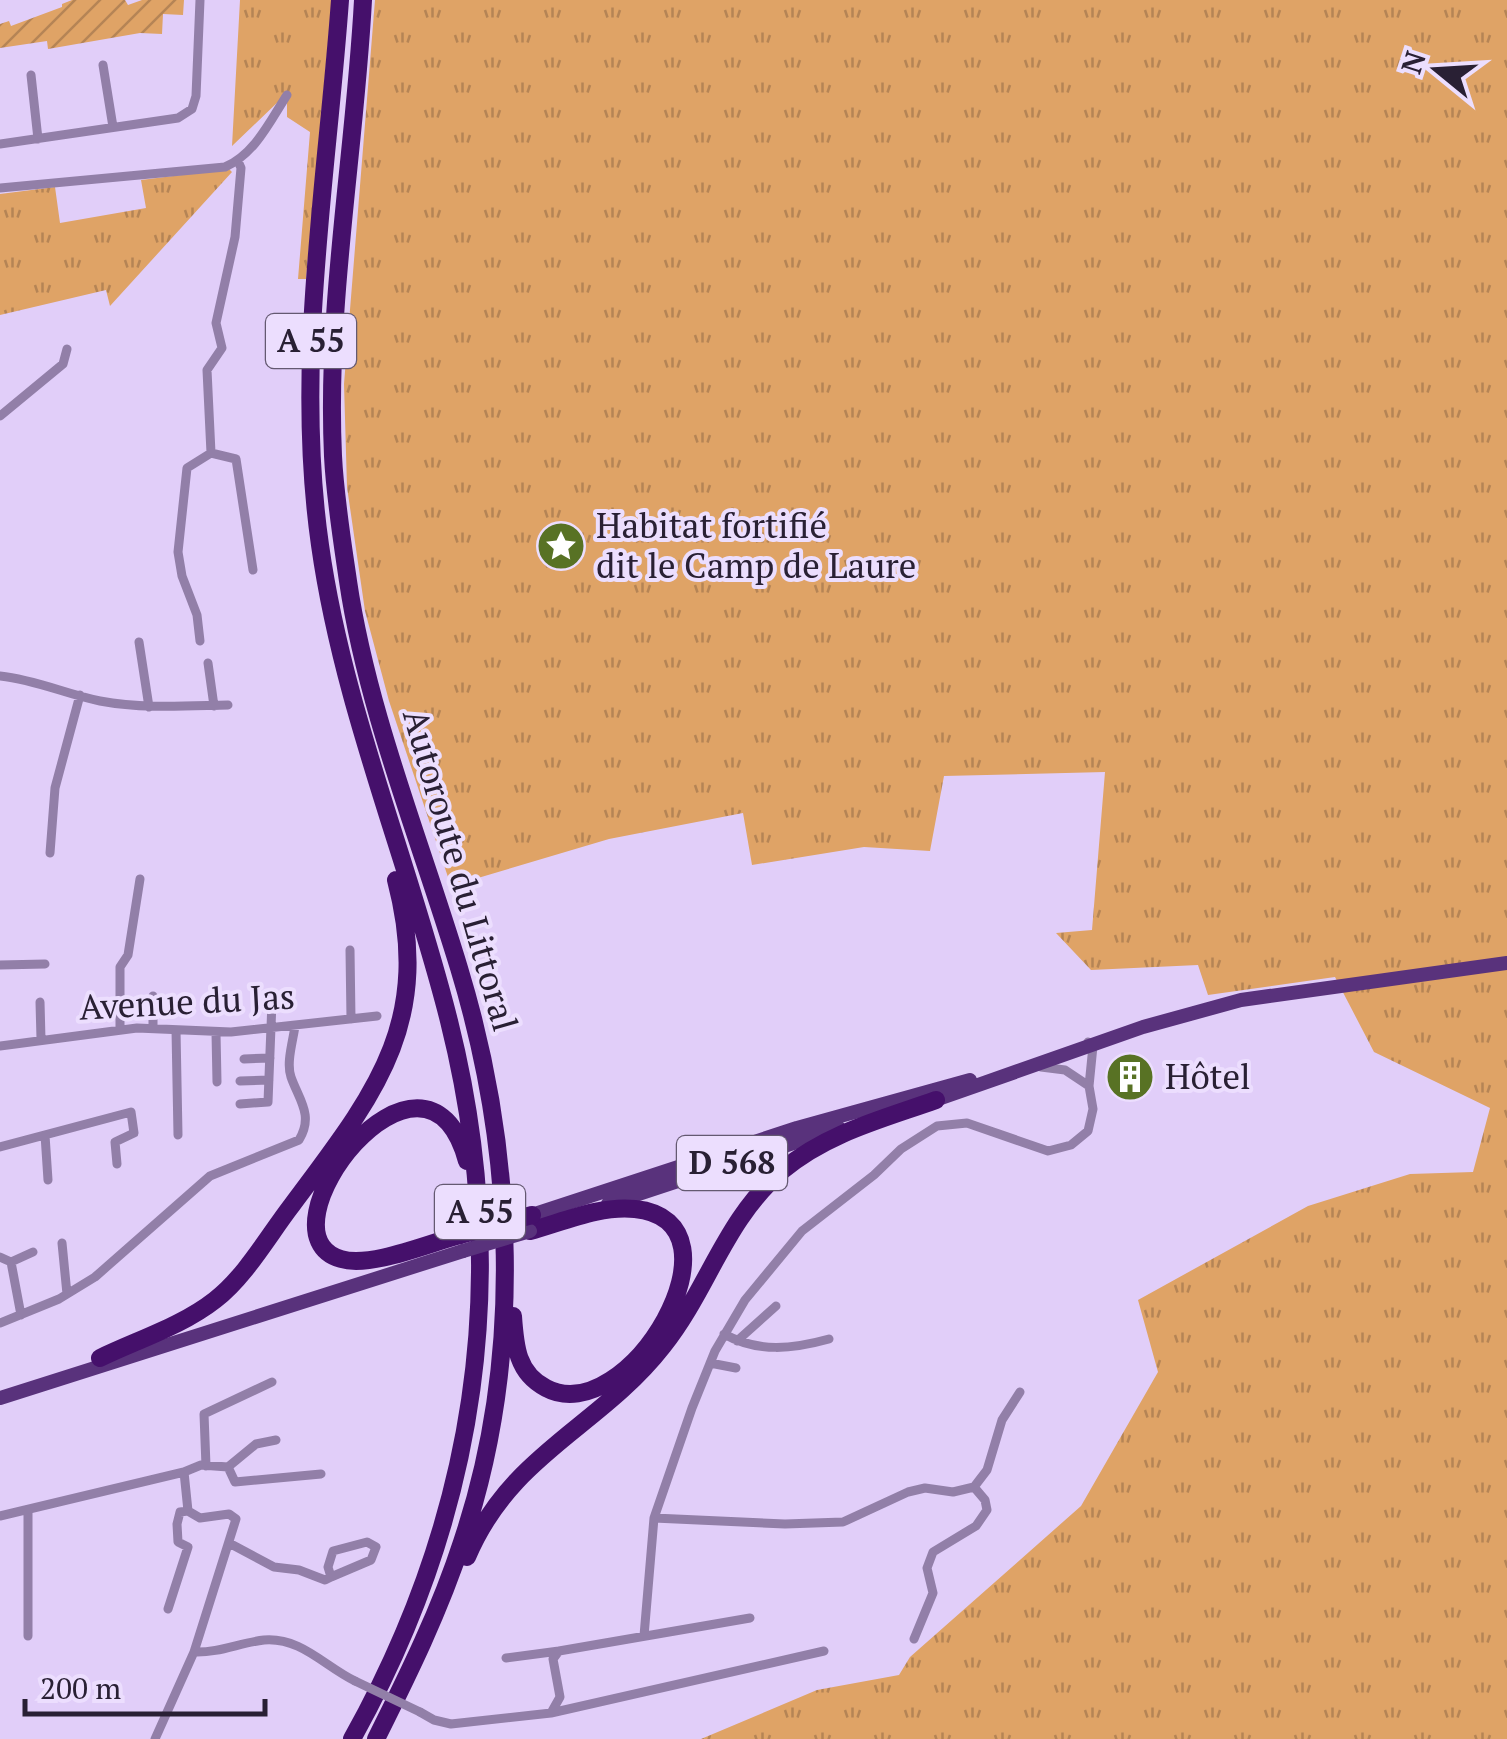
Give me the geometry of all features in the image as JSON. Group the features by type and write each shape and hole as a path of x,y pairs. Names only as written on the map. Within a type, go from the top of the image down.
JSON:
{"highway":[{"name":"Autoroute du Littoral","path":"340,0 311,330 310,416 320,546 347,681 449,1018 474,1148 481,1284 479,1333 464,1440 442,1533 408,1623 352,1739"},
{"name":"Autoroute du Littoral","path":"363,0 334,330 336,490 348,587 368,675 461,973 497,1146 504,1255 500,1365 484,1460 463,1540 426,1635 378,1739"},
{"path":"100,1358 197,1313 235,1281 350,1126 385,1069 400,1029 408,976 408,938 347,681"},
{"path":"461,973 483,1049 503,1148 510,1210 514,1340 526,1374 558,1394 593,1390 627,1366 652,1340 669,1313 685,1270 677,1236 652,1212 626,1208 534,1219 462,1242 347,1260 324,1248 314,1228 314,1213 327,1182 348,1151 383,1118 418,1108 435,1112 460,1137 472,1185 477,1257 464,1440"},
{"path":"378,1739 412,1682 472,1547 497,1502 544,1452 624,1388 662,1348 738,1218 759,1193 784,1169 824,1142 936,1100"}],"main road":[{"name":"D 568","path":"534,1219 797,1128 1241,1000 1507,963"},
{"name":"D 568","path":"534,1219 936,1100 1034,1067 1081,1046"},
{"path":"0,1390 462,1242"},
{"path":"0,1398 462,1242"}],"street":[{"path":"0,144 178,118 192,109 196,96 200,0"},
{"path":"103,66 113,128"},
{"path":"30,75 38,139"},
{"path":"0,188 225,167 238,161 258,140 287,94"},
{"path":"211,452 207,370 222,348 216,322 235,237 241,168 238,161"},
{"path":"0,416 63,364 67,349"},
{"path":"200,641 197,615 182,576 179,526 185,509 187,468 211,452 236,459 253,570"},
{"path":"139,642 149,707"},
{"path":"208,663 214,706"},
{"path":"0,676 149,707 228,705"},
{"path":"50,853 56,788 80,695"},
{"path":"120,1030 120,967 128,954 140,880"},
{"path":"350,950 351,1019"},
{"path":"0,965 45,964"},
{"path":"152,1028 154,996"},
{"path":"40,1002 41,1039"},
{"path":"240,1104 268,1102 272,1002"},
{"name":"Avenue du Jas","path":"0,1046 120,1030 216,1033 377,1016"},
{"path":"0,1323 94,1277 210,1176 298,1140 307,1119 289,1074 295,1026"},
{"path":"176,1030 178,1135"},
{"path":"216,1033 216,1082"},
{"path":"1070,1074 1066,1064 1081,1046"},
{"path":"644,1636 654,1518 710,1363 746,1300 802,1231 922,1133 959,1122 1048,1151 1071,1145 1088,1131 1094,1109 1081,1046"},
{"path":"244,1058 270,1058"},
{"path":"1034,1067 1052,1066 1089,1086"},
{"path":"240,1082 269,1080"},
{"path":"0,1148 131,1112 134,1133 114,1142 117,1164"},
{"path":"45,1135 48,1180"},
{"path":"62,1243 66,1294"},
{"path":"0,1257 11,1262 33,1252"},
{"path":"11,1262 21,1315"},
{"path":"737,1341 776,1306"},
{"path":"724,1334 757,1346 798,1348 829,1339"},
{"path":"710,1363 736,1368"},
{"path":"206,1466 204,1414 272,1382"},
{"path":"654,1518 785,1524 842,1522 908,1492 925,1488 953,1492 974,1487 988,1470 1002,1420 1020,1392"},
{"path":"0,1516 206,1466 228,1467 256,1444 276,1440"},
{"path":"228,1467 235,1482 321,1474"},
{"path":"184,1472 188,1511"},
{"path":"914,1639 932,1594 928,1568 933,1552 976,1526 987,1510 985,1500 974,1487"},
{"path":"28,1510 28,1636"},
{"path":"156,1739 194,1652 236,1519 229,1514 200,1518 188,1511 180,1512 178,1542 188,1548 168,1609"},
{"path":"229,1544 274,1567 299,1570 326,1580 371,1560 376,1547 367,1542 348,1544 332,1552 328,1566 332,1577"},
{"path":"506,1658 750,1618"},
{"path":"194,1652 212,1653 264,1640 282,1641 308,1649 333,1670 452,1724 551,1712 824,1651"},
{"path":"551,1712 560,1697 553,1659 559,1651"}],"green space":[{"path":"72,0 125,0 128,5 142,0 184,0 183,15 163,14 162,34 140,33 48,49 47,41 0,48 0,24 9,21 11,26"},
{"path":"240,0 332,0 306,279 298,279 310,132 287,117 287,103 281,99 232,146"},
{"path":"375,0 1507,0 1507,1739 701,1739 817,1690 899,1675 910,1657 1081,1506 1158,1372 1138,1300 1308,1206 1410,1174 1473,1172 1490,1108 1374,1052 1335,977 1208,995 1198,965 1091,970 1056,933 1092,930 1105,772 944,776 930,851 864,847 752,865 743,813 609,839 451,886 389,701 365,611 347,487 344,384"},
{"path":"229,169 232,172 110,306 106,290 0,315 0,194 55,187 60,223 146,208 141,180"}],"place":[{"name":"Habitat fortifié dit le Camp de Laure","path":"561,546"},
{"name":"Hôtel","path":"1130,1077"}]}
